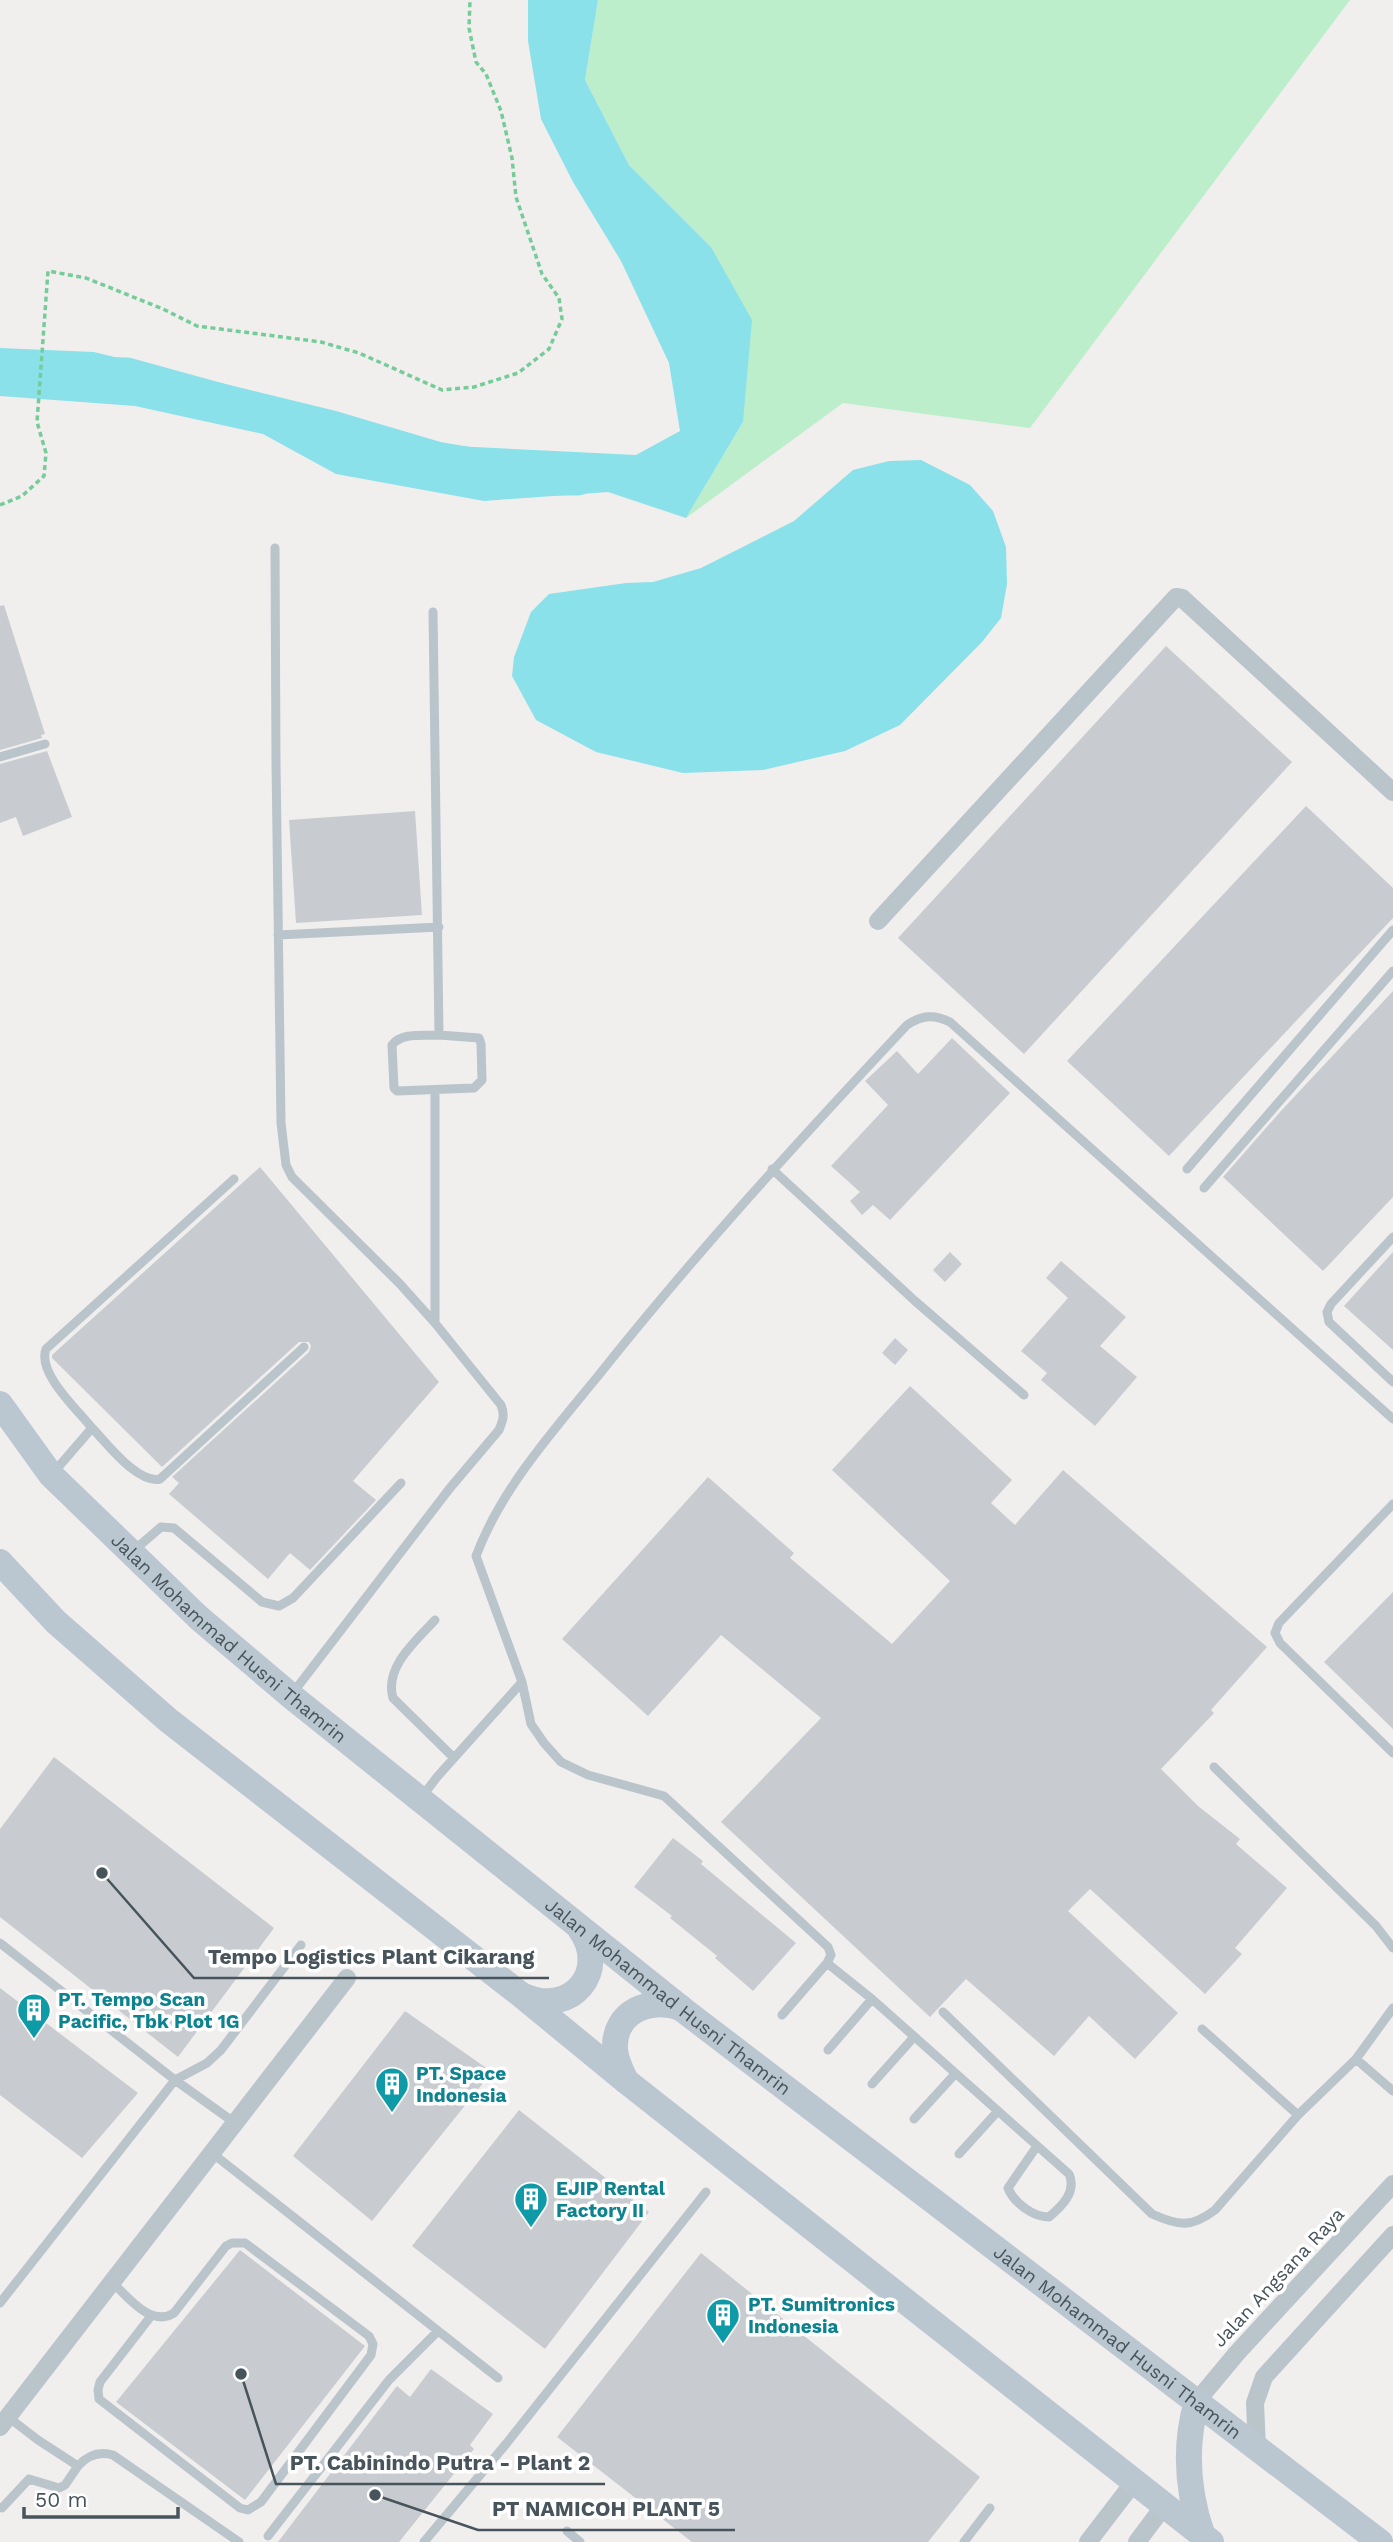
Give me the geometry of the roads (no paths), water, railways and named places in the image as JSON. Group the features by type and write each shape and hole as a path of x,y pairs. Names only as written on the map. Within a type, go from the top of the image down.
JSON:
{"street":[{"path":"878,921 1164,608 1178,596 1393,792"},
{"name":"Jalan Mohammad Husni Thamrin","path":"0,1404 51,1475 199,1618 291,1696 682,2009 1380,2542"},
{"path":"0,1562 56,1622 168,1720 520,1994 626,2081 1207,2538"},
{"path":"520,1994 538,2002 558,2002 575,1993 587,1978 592,1959 588,1940 577,1925"},
{"path":"4,2422 347,1978"},
{"path":"626,2081 618,2064 615,2048 617,2033 625,2019 637,2009 652,2003 667,2003 682,2009"},
{"name":"Jalan Angsana Raya","path":"1197,2401 1237,2353 1393,2184"},
{"path":"1257,2449 1255,2403 1264,2377 1393,2235"},
{"path":"1137,2542 1164,2506 1175,2482 1182,2442 1180,2416 1167,2378"},
{"path":"1197,2401 1190,2434 1188,2468 1192,2502 1207,2538"},
{"path":"1088,2542 1134,2482"}],"lane":[{"path":"275,548 281,1123 286,1165 292,1177 400,1284 435,1323 501,1405 503,1421 499,1430 450,1488 291,1696"},
{"path":"433,612 439,1035"},
{"path":"0,757 45,744"},
{"path":"278,935 439,927"},
{"path":"1187,1169 1393,930"},
{"path":"1204,1188 1393,971"},
{"path":"782,2015 827,1964 831,1955 828,1947 664,1796 588,1775 561,1762 531,1724 522,1682 476,1556 511,1491 547,1440 653,1307 772,1169 907,1025 918,1018 939,1017 950,1022 1393,1419"},
{"path":"439,1035 479,1038 482,1080 474,1088 397,1091 394,1088 392,1045 401,1037 439,1035"},
{"path":"435,1090 435,1323"},
{"path":"772,1169 915,1301 1024,1395"},
{"path":"234,1179 46,1349 44,1362 49,1375 131,1469 148,1480 160,1479 304,1347"},
{"path":"1393,1237 1331,1304 1327,1312 1329,1322 1393,1382"},
{"path":"51,1475 92,1427"},
{"path":"131,1554 161,1527 174,1528 262,1602 279,1606 293,1598 401,1483"},
{"path":"1393,1504 1279,1623 1275,1633 1280,1643 1393,1753"},
{"path":"435,1620 404,1654 391,1681 391,1693 454,1758"},
{"path":"421,1798 522,1682"},
{"path":"1214,1767 1376,1926 1393,1948"},
{"path":"0,1943 175,2080 235,2123"},
{"path":"0,2303 175,2080 207,2063 221,2050 301,1945"},
{"path":"827,1964 873,1999 1069,2174 1072,2181 1070,2192 1062,2206 1049,2217 1035,2215 1011,2196 1008,2188 1037,2146"},
{"path":"828,2050 873,1999"},
{"path":"943,2012 1152,2214 1173,2224 1185,2224 1204,2218 1215,2210 1298,2115 1356,2059 1393,2008"},
{"path":"1202,2029 1298,2115"},
{"path":"872,2084 914,2037"},
{"path":"1356,2059 1393,2091"},
{"path":"915,2119 955,2074"},
{"path":"959,2154 998,2112"},
{"path":"212,2153 498,2378"},
{"path":"424,2542 506,2444 706,2192"},
{"path":"112,2282 151,2316 168,2317 174,2313 226,2246 244,2243 369,2336 373,2348 371,2355 261,2502 248,2510 240,2508 99,2399 100,2382 151,2316"},
{"path":"268,2536 389,2380 438,2331"},
{"path":"4,2422 78,2466"},
{"path":"2,2508 29,2479 59,2488 65,2485 84,2459 106,2453 113,2455 239,2542"},
{"path":"964,2542 990,2508"},
{"path":"567,2531 580,2542"}],"water":[{"path":"528,0 598,0 585,80 629,165 711,247 752,320 743,422 686,518 608,492 484,501 336,474 263,434 135,406 0,396 0,348 94,352 336,411 454,446 636,455 680,431 669,363 621,261 573,182 541,119 528,41"},
{"path":"921,460 970,485 993,511 1006,547 1007,584 1001,618 982,642 900,725 845,751 763,770 683,773 596,752 536,720 512,676 514,657 531,612 549,594 626,583 653,582 701,568 794,521 853,470 889,461"}],"waterway":[{"path":"0,373 127,376 423,458 538,477 578,477"}],"place":[{"name":"Tempo Logistics Plant Cikarang","path":"102,1873"},
{"name":"PT. Tempo Scan Pacific, Tbk Plot 1G","path":"34,2040"},
{"name":"PT. Space Indonesia","path":"392,2114"},
{"name":"EJIP Rental Factory II","path":"531,2229"},
{"name":"PT. Sumitronics Indonesia","path":"723,2345"},
{"name":"PT. Cabinindo Putra - Plant 2","path":"241,2374"},
{"name":"PT NAMICOH PLANT 5","path":"375,2495"}]}
